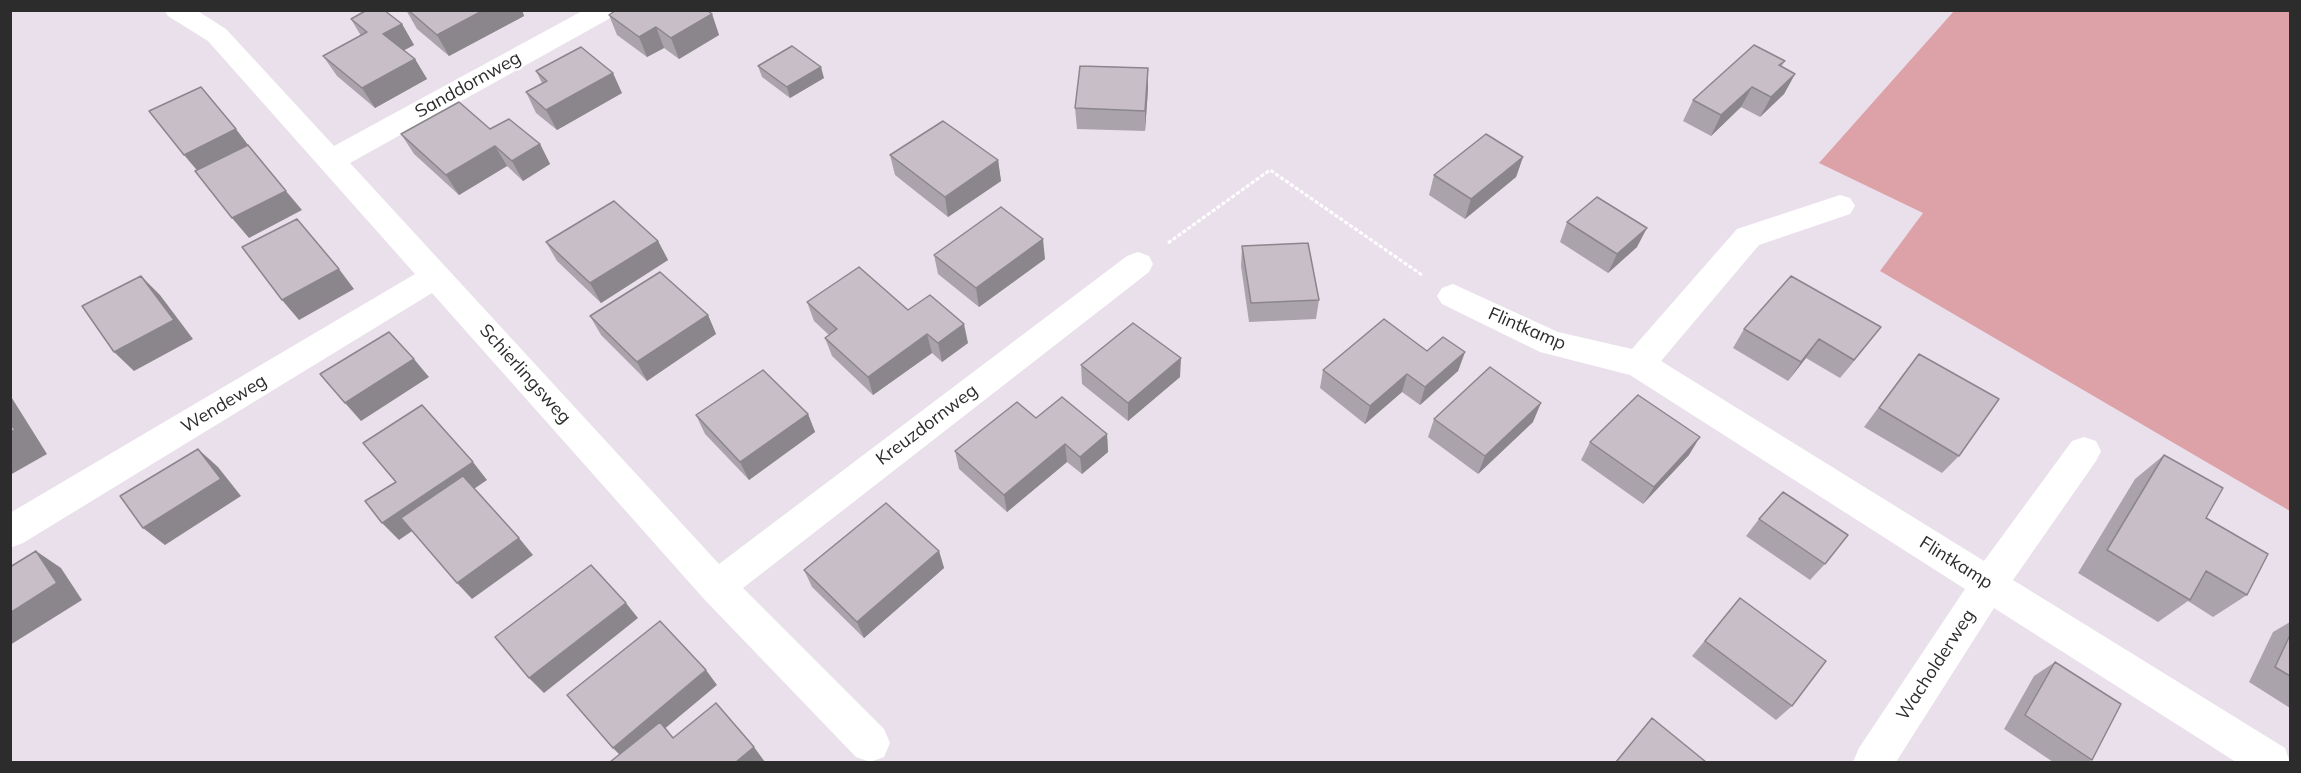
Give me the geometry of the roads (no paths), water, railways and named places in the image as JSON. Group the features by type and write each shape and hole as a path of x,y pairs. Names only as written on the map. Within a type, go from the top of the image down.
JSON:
{"street":[{"name":"Schierlingsweg","path":"177,10 217,35 717,586 870,743"},
{"name":"Sanddornweg","path":"332,160 605,10"},
{"path":"1639,364 1748,237 1840,206"},
{"name":"Kreuzdornweg","path":"717,586 1138,264"},
{"name":"Wendeweg","path":"10,532 437,275"},
{"name":"Flintkamp","path":"1453,296 1551,343 1639,364 2271,762"},
{"name":"Wacholderweg","path":"1873,762 1989,584 2084,451"}]}
